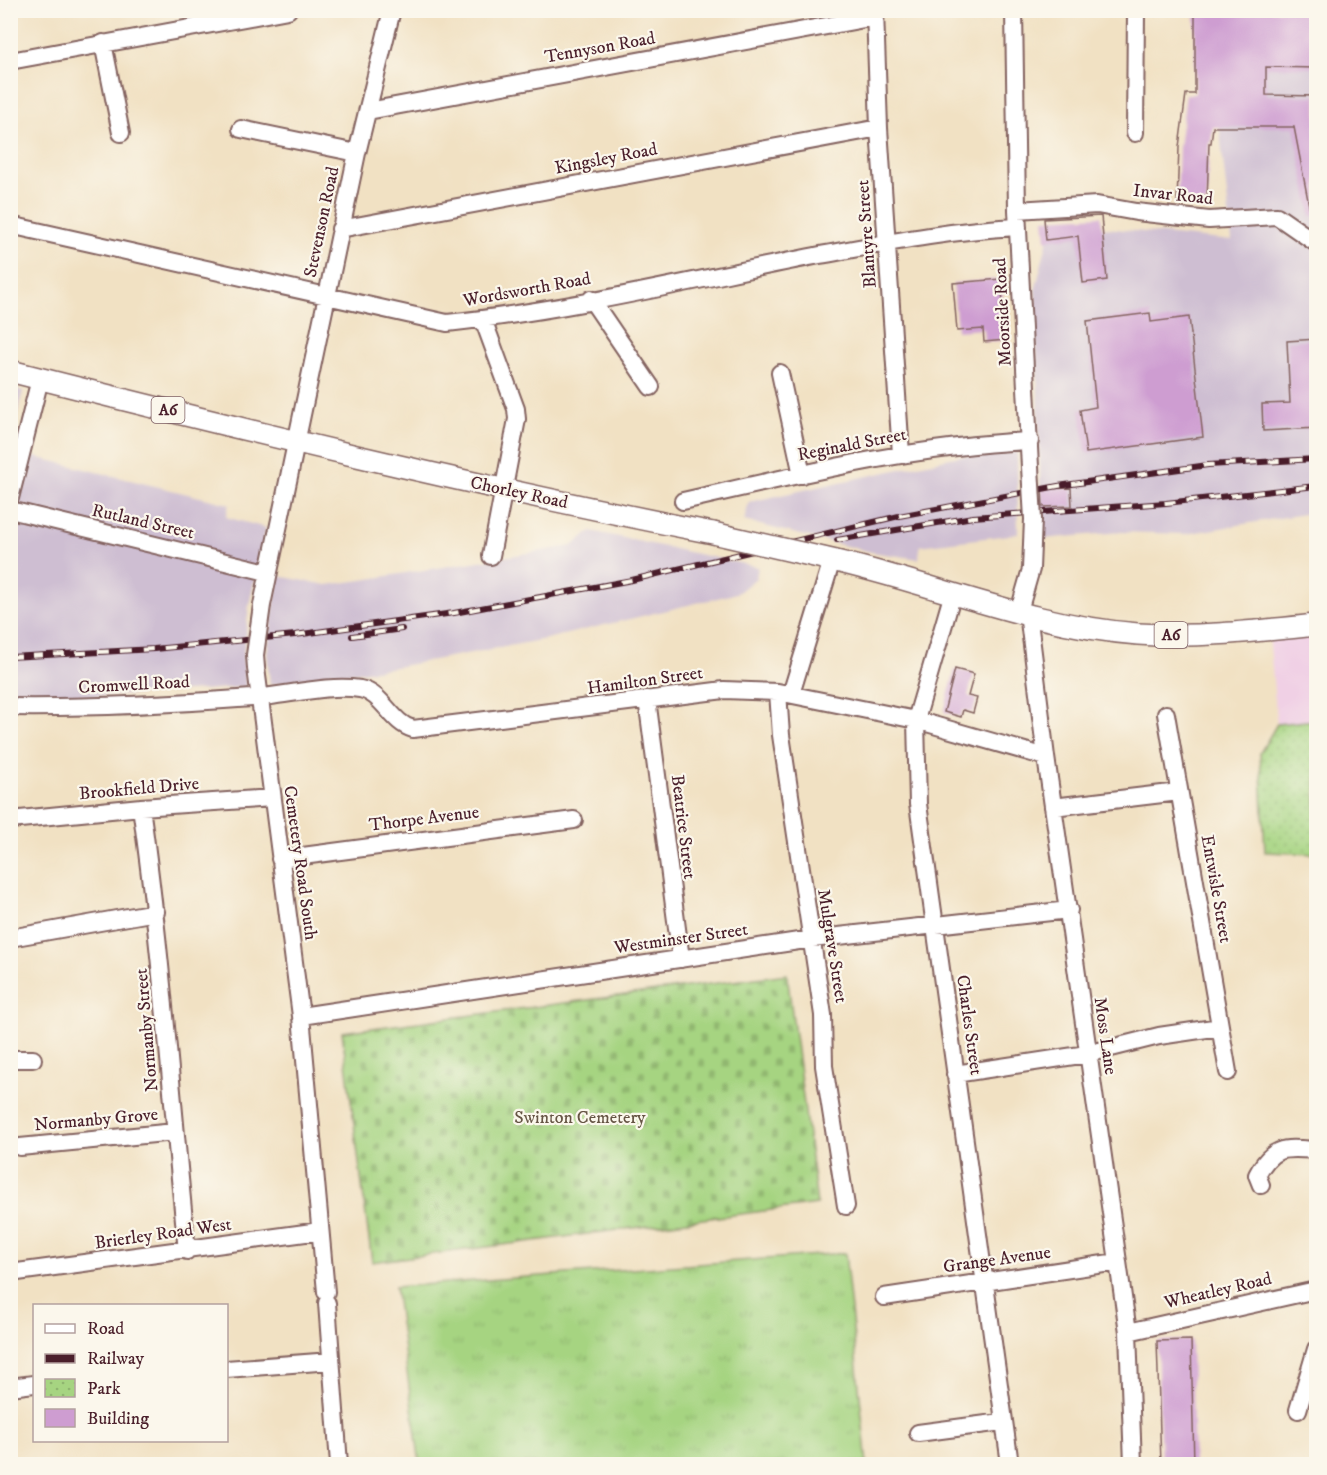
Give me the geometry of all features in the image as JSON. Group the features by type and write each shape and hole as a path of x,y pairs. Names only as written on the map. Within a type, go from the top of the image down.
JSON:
{"main road":[{"name":"Chorley Road","path":"10,371 296,442 504,490 827,559 1024,612"},
{"name":"A6","path":"1024,612 1087,627 1138,634 1196,635 1317,625"}],"street":[{"path":"10,61 288,10"},
{"name":"Stevenson Road","path":"296,442 340,229 392,10"},
{"name":"Moorside Road","path":"1014,10 1017,210 1033,519 1031,569 1024,612"},
{"path":"1134,133 1136,10"},
{"name":"Tennyson Road","path":"368,111 875,14"},
{"name":"Blantyre Street","path":"875,14 879,128 901,454"},
{"path":"103,43 121,133"},
{"name":"Kingsley Road","path":"340,229 879,128"},
{"path":"241,129 357,153"},
{"name":"Invar Road","path":"1017,210 1097,205 1209,220 1277,216 1317,243"},
{"name":"Wordsworth Road","path":"10,225 326,298 447,322 483,319 888,242 969,229 1018,227"},
{"path":"591,299 651,387"},
{"path":"483,319 516,409 517,419 491,556"},
{"path":"780,373 802,475"},
{"path":"10,498 40,379"},
{"name":"Reginald Street","path":"683,501 901,454 972,444 1030,441"},
{"name":"Cemetery Road South","path":"296,442 267,572 255,655 301,1016 339,1464"},
{"name":"Rutland Street","path":"10,510 267,572"},
{"name":"Mulgrave Street","path":"827,559 784,693 788,780 823,1015 824,1066 849,1198"},
{"name":"Charles Street","path":"953,593 916,720 918,804 986,1281 1002,1422 1010,1464"},
{"name":"Moss Lane","path":"1024,612 1069,910 1087,1054 1128,1332 1134,1464"},
{"name":"Hamilton Street","path":"259,698 345,688 363,689 374,696 402,726 414,729 724,690 784,693 916,720 1046,757"},
{"name":"Cromwell Road","path":"10,707 88,708 259,698"},
{"name":"Beatrice Street","path":"647,699 681,959"},
{"name":"Entwisle Street","path":"1166,714 1228,1072"},
{"path":"1053,807 1179,792"},
{"name":"Brookfield Drive","path":"10,820 141,807 272,798"},
{"name":"Normanby Street","path":"141,807 156,912 187,1251"},
{"name":"Thorpe Avenue","path":"280,859 574,820"},
{"name":"Westminster Street","path":"301,1016 812,939 1069,910"},
{"path":"10,938 156,912"},
{"path":"956,1074 1087,1054 1159,1036 1221,1027"},
{"path":"10,1059 33,1059"},
{"name":"Normanby Grove","path":"20,1147 175,1132"},
{"path":"1254,1179 1266,1158 1276,1151 1290,1148 1317,1150"},
{"name":"Brierley Road West","path":"10,1273 187,1251 320,1231"},
{"name":"Grange Avenue","path":"884,1297 1117,1262"},
{"name":"Wheatley Road","path":"1128,1332 1316,1292"},
{"path":"1298,1410 1317,1349"},
{"path":"228,1370 331,1361"},
{"path":"10,1387 33,1384"},
{"path":"918,1433 1002,1422"}],"shaded area":[{"path":"1316,11 1316,512 1185,534 1121,532 1042,539 1035,291 1048,239 1096,227 1232,241 1210,42"},
{"path":"10,387 23,391 11,439"},
{"path":"1017,451 1018,534 920,546 919,559 871,552 744,521 749,502 955,457"},
{"path":"11,456 31,456 229,504 226,517 266,528 249,605 243,656 246,687 11,700"},
{"path":"591,531 758,567 756,578 739,592 730,595 546,639 396,667 270,685 267,653 278,576 327,585 369,579 572,546"},
{"path":"1316,631 1316,720 1277,724 1269,634"}],"green space":[{"path":"1316,720 1316,854 1265,852 1260,753 1277,724"},
{"name":"Swinton Cemetery","path":"787,974 817,1204 372,1262 342,1032"},
{"path":"845,1253 867,1464 420,1464 395,1287"}],"building":[{"path":"1195,10 1317,10 1317,68 1266,67 1266,95 1317,96 1317,127 1314,127 1317,143 1317,215 1311,216 1294,127 1213,127 1211,143 1209,143 1207,203 1177,202 1179,147 1186,94 1195,94"},
{"path":"1101,216 1107,280 1083,283 1078,236 1046,240 1044,219"},
{"path":"1001,279 1006,340 984,342 983,329 957,331 953,283"},
{"path":"1150,313 1151,322 1189,317 1203,437 1086,453 1080,410 1096,407 1087,321"},
{"path":"1317,339 1317,428 1263,431 1262,404 1290,403 1287,341"},
{"path":"1071,488 1072,506 1043,507 1042,489"},
{"path":"955,669 974,674 968,696 977,698 973,713 963,710 961,717 944,712"},
{"path":"1191,1340 1194,1464 1161,1464 1157,1341"}],"railway":[{"path":"10,657 154,649 295,635 454,613 632,580 899,516 1058,486 1208,465 1316,459"},
{"path":"837,540 973,517 1166,503 1316,486"},
{"path":"352,636 402,629"}]}
